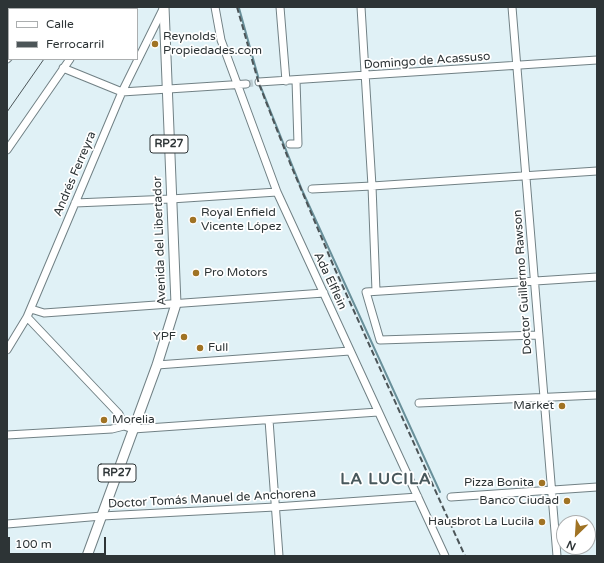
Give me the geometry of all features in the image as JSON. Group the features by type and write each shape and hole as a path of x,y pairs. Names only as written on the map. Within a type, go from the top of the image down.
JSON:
{"main road":[{"name":"Avenida del Libertador","path":"87,556 157,365 176,304 164,7"}],"street":[{"name":"Andrés Ferreyra","path":"138,60 164,7"},
{"name":"Ada Elflein","path":"215,7 221,40 236,85 277,192 445,556"},
{"path":"280,7 286,81"},
{"path":"361,7 364,76 372,186 376,291"},
{"name":"Doctor Guillermo Rawson","path":"512,7 557,556"},
{"path":"7,150 69,60"},
{"name":"Andrés Ferreyra","path":"7,350 28,317 122,92 138,60"},
{"name":"Domingo de Acassuso","path":"259,82 597,60"},
{"path":"63,68 122,92 245,84"},
{"path":"234,77 238,82 245,84"},
{"path":"290,144 298,144 296,80"},
{"path":"241,96 242,89 245,84"},
{"path":"312,189 597,171"},
{"path":"75,203 171,199 277,192"},
{"path":"538,335 380,340 366,292 597,277"},
{"path":"31,309 44,313 324,293"},
{"path":"28,317 119,414 124,426"},
{"path":"157,365 350,351"},
{"path":"419,403 597,395"},
{"path":"7,435 112,429 124,426 133,429 378,412"},
{"path":"270,420 279,556"},
{"path":"451,496 597,487"},
{"name":"Doctor Tomás Manuel de Anchorena","path":"7,524 102,516 276,507 418,497"}],"waterway":[{"path":"239,8 259,80"},
{"path":"260,85 302,190 440,492"}],"tunnel":[{"path":"246,84 259,82"}],"tram line":[{"path":"7,112 43,60"}],"railway":[{"path":"237,7 259,84 290,163 334,267 465,556"}],"place":[{"name":"Reynolds Propiedades.com","path":"155,44"},
{"name":"Royal Enfield Vicente López","path":"193,220"},
{"name":"Pro Motors","path":"196,273"},
{"name":"YPF","path":"184,337"},
{"name":"Full","path":"200,348"},
{"name":"Market","path":"562,406"},
{"name":"Morelia","path":"104,420"},
{"name":"Pizza Bonita","path":"542,483"},
{"name":"Banco Ciudad","path":"567,501"},
{"name":"Hausbrot La Lucila","path":"542,522"}],"district":[{"name":"LA LUCILA","path":"386,480"}]}
